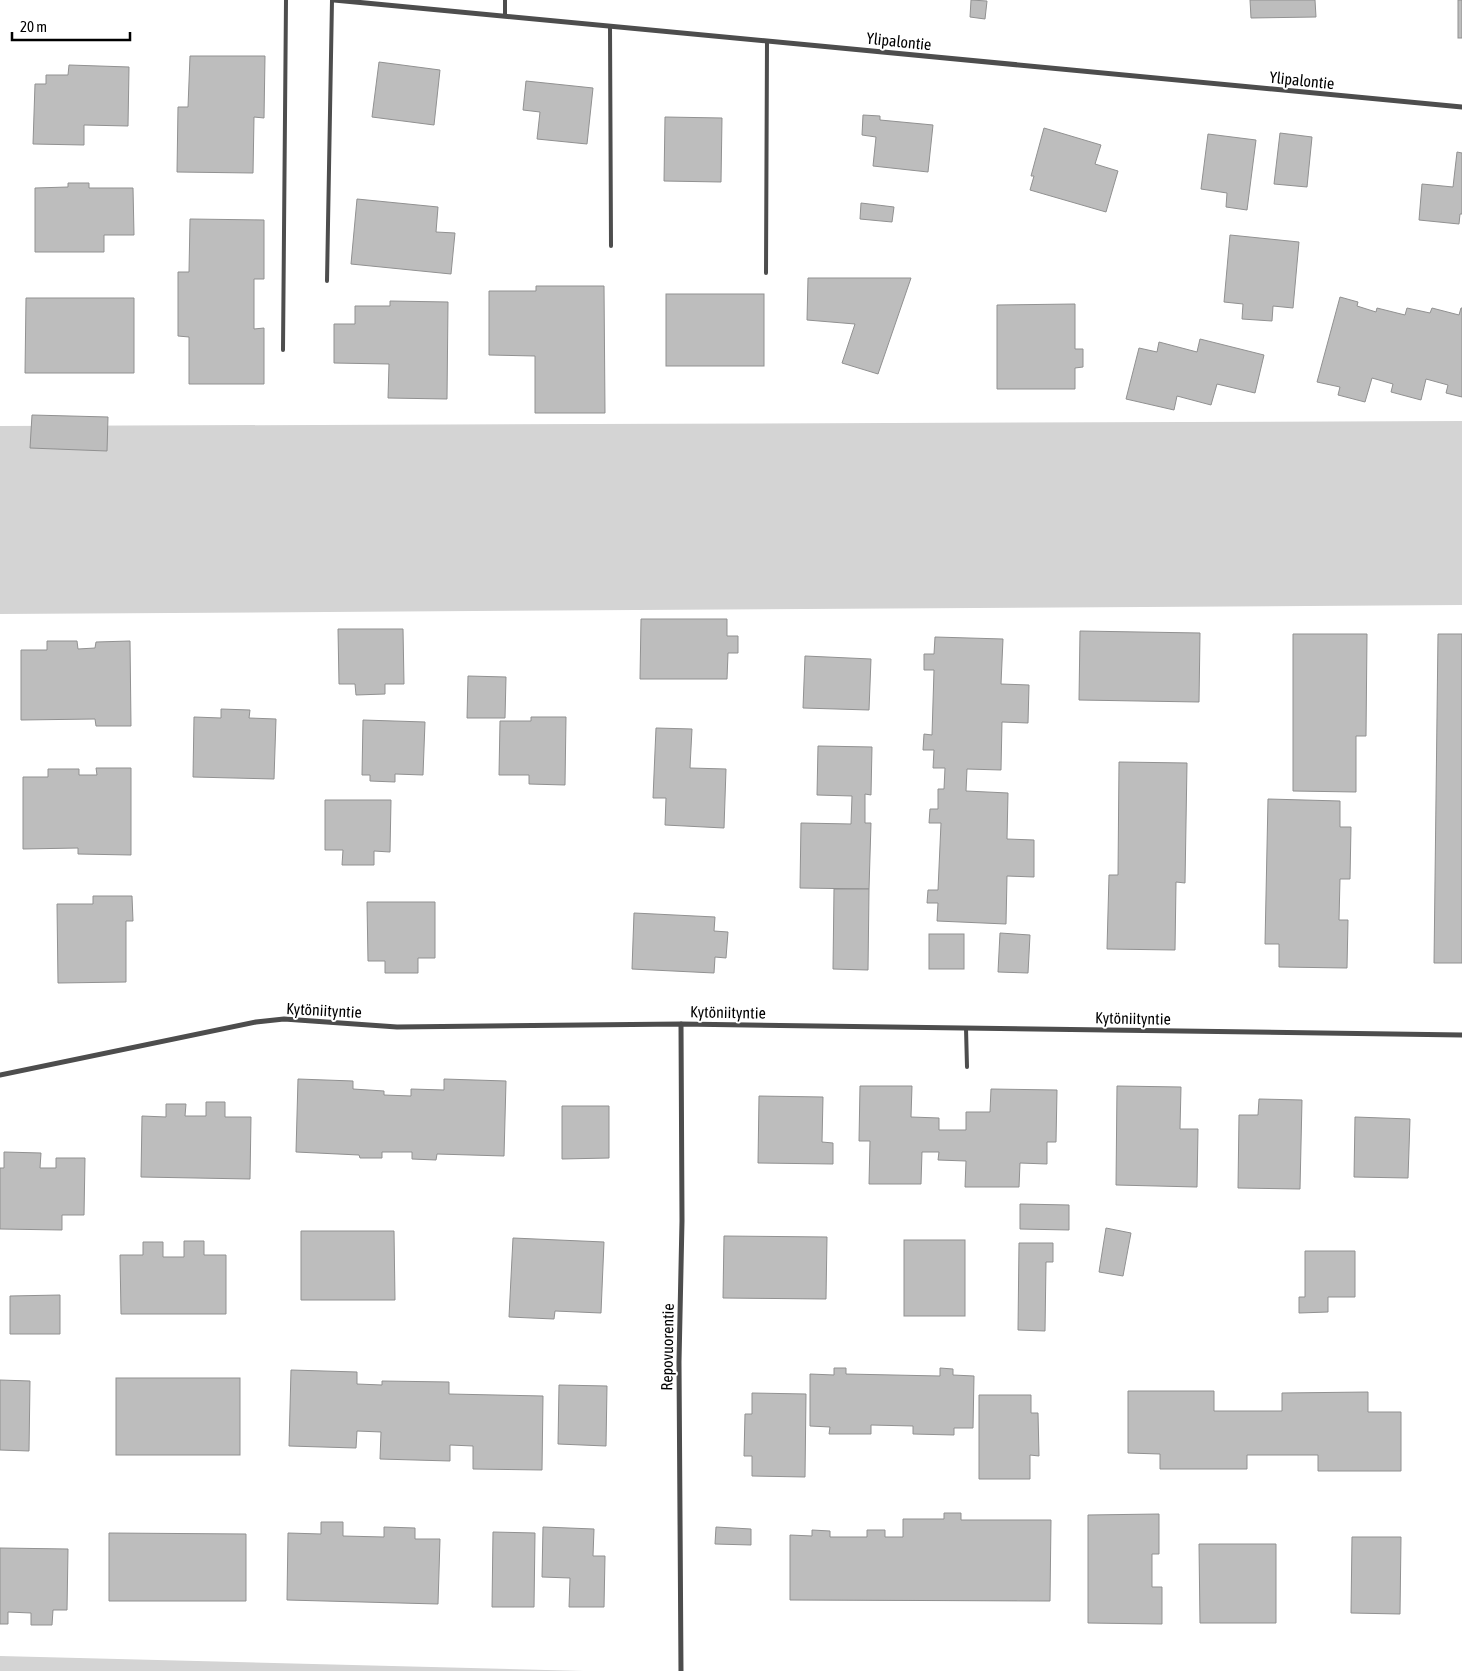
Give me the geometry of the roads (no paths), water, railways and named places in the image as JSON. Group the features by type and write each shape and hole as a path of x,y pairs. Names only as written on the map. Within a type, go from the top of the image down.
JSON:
{"street":[{"name":"Ylipalontie","path":"333,0 1462,108"},
{"name":"Kytöniityntie","path":"0,1075 256,1022 284,1019 397,1026 681,1024 1462,1035"},
{"name":"Repovuorentie","path":"681,1024 682,1221 679,1372 682,1671"}],"lane":[{"path":"283,350 286,0"},
{"path":"327,281 333,0"},
{"path":"505,0 506,16"},
{"path":"610,26 611,246"},
{"path":"766,273 767,41"},
{"path":"966,1028 967,1067"}]}
